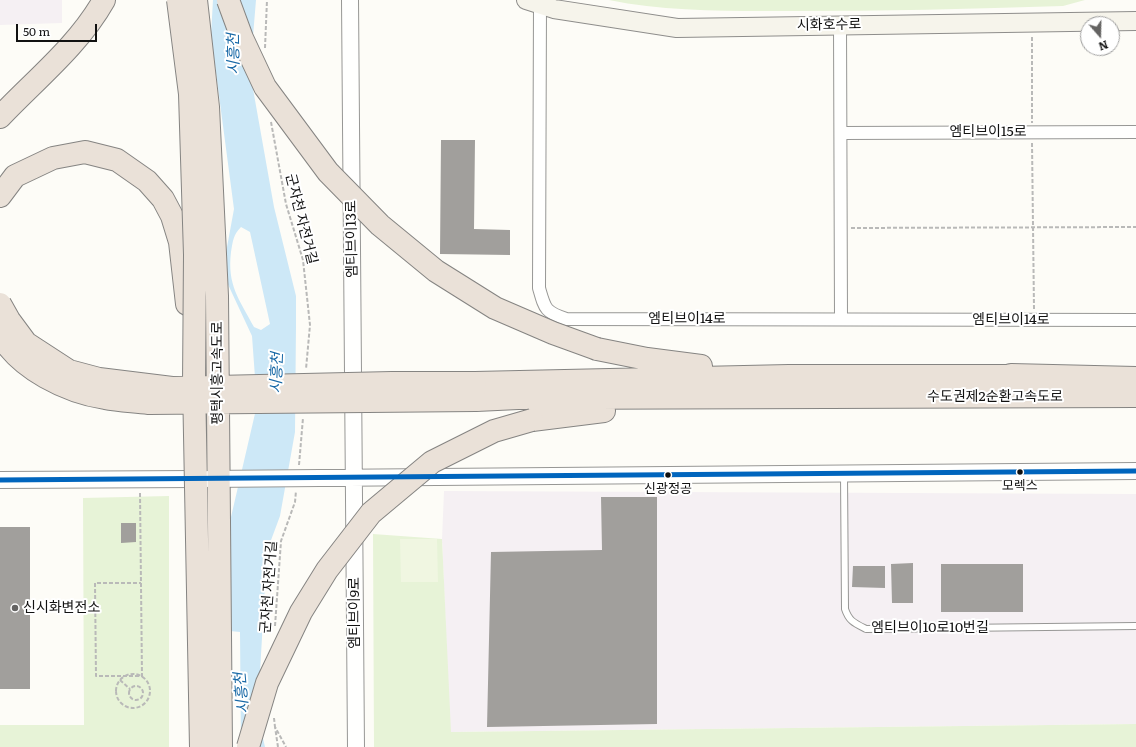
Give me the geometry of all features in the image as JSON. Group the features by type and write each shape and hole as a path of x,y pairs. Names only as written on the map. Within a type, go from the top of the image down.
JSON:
{"highway":[{"path":"0,117 67,51 94,19 104,0"},
{"name":"평택시흥고속도로","path":"178,0 190,94 194,255 194,383 201,747"},
{"name":"평택시흥고속도로","path":"196,0 208,107 217,296 221,747"},
{"path":"228,0 242,38 265,87 328,172 380,225 436,271 495,308 552,333 597,348 646,359 715,368 1025,376"},
{"path":"0,196 14,176 52,158 85,152 117,160 147,182 163,199 172,216 180,242 194,383"},
{"path":"0,304 9,320 26,343 69,371 99,379 172,388 392,383 476,391 518,398 853,397"},
{"path":"0,334 21,359 39,372 76,391 105,398 149,403 476,391 789,376 1025,376"},
{"name":"수도권제2순환고속도로","path":"1025,376 1136,378"},
{"name":"수도권제2순환고속도로","path":"853,397 1136,396"},
{"path":"248,747 267,682 301,612 327,570 371,513 432,462 494,431 532,420 588,412 853,397"}],"main road":[{"name":"시화호수로","path":"533,2 554,9 677,28 1136,20"}],"street":[{"name":"엠티브이13로","path":"350,0 354,478"},
{"name":"엠티브이14로","path":"533,2 539,288 544,303 550,314 566,319 1136,320"},
{"path":"840,25 841,319"},
{"name":"엠티브이15로","path":"841,133 1136,132"},
{"path":"0,480 1136,471"},
{"name":"엠티브이9로","path":"354,478 356,747"}],"lane":[{"name":"엠티브이10로10번길","path":"844,474 845,609 848,618 855,624 866,629 1136,626"}],"path":[{"path":"265,55 267,0"},
{"path":"1032,31 1034,320"},
{"name":"군자천 자전거길","path":"270,114 286,204 303,260 310,325 306,371"},
{"path":"841,228 1136,227"},
{"path":"298,470 303,416"},
{"path":"140,479 142,676"},
{"name":"군자천 자전거길","path":"275,631 281,541 296,502 297,486"},
{"path":"125,676 120,680 116,690 119,701 128,707 139,707 148,700 150,694 149,683 142,676 135,673 125,676 96,676 95,583 141,583"},
{"path":"120,680 130,689"},
{"path":"133,686 138,686 142,689 142,695 139,699 133,699 128,694 130,689 133,686"},
{"path":"273,716 278,747"},
{"path":"275,727 286,747"}],"shaded area":[{"path":"0,0 62,0 62,23 0,25"},
{"path":"444,491 1136,494 1136,724 450,732 442,539"}],"green space":[{"path":"609,0 1085,0 1063,6 961,9 722,11 653,7"},
{"path":"169,496 169,747 0,747 0,725 84,725 83,498"},
{"path":"373,534 442,539 451,732 1136,724 1136,747 374,747"},
{"path":"400,539 437,539 438,582 401,582"}],"water":[{"name":"시흥천","path":"213,0 256,0 250,72 274,207 296,296 295,432 280,516 267,551 260,672 259,721 265,747 223,747 218,573 257,405 252,336 225,278 225,258 234,209 211,35","holes":["241,227 250,232 270,324 261,330 254,327 235,291 231,274 231,252 235,236"]}],"pier":[{"path":"230,512 230,631 240,632 241,747 221,747 216,572"}],"building":[{"path":"441,140 475,140 474,229 510,230 510,255 440,254"},
{"name":"신광정공","path":"601,497 657,497 657,724 487,727 491,552 602,550"},
{"path":"121,523 136,523 136,542 121,543"},
{"name":"신시화변전소","path":"0,527 30,527 30,689 0,689"},
{"path":"913,563 913,603 892,603 891,564"},
{"path":"941,564 1023,564 1023,612 941,612"},
{"path":"853,566 885,566 885,588 852,587"}],"transit line":[{"path":"0,480 1136,471"}],"place":[{"name":"모렉스","path":"1020,472"},
{"name":"신광정공","path":"668,475"},
{"name":"신시화변전소","path":"15,608"}]}
